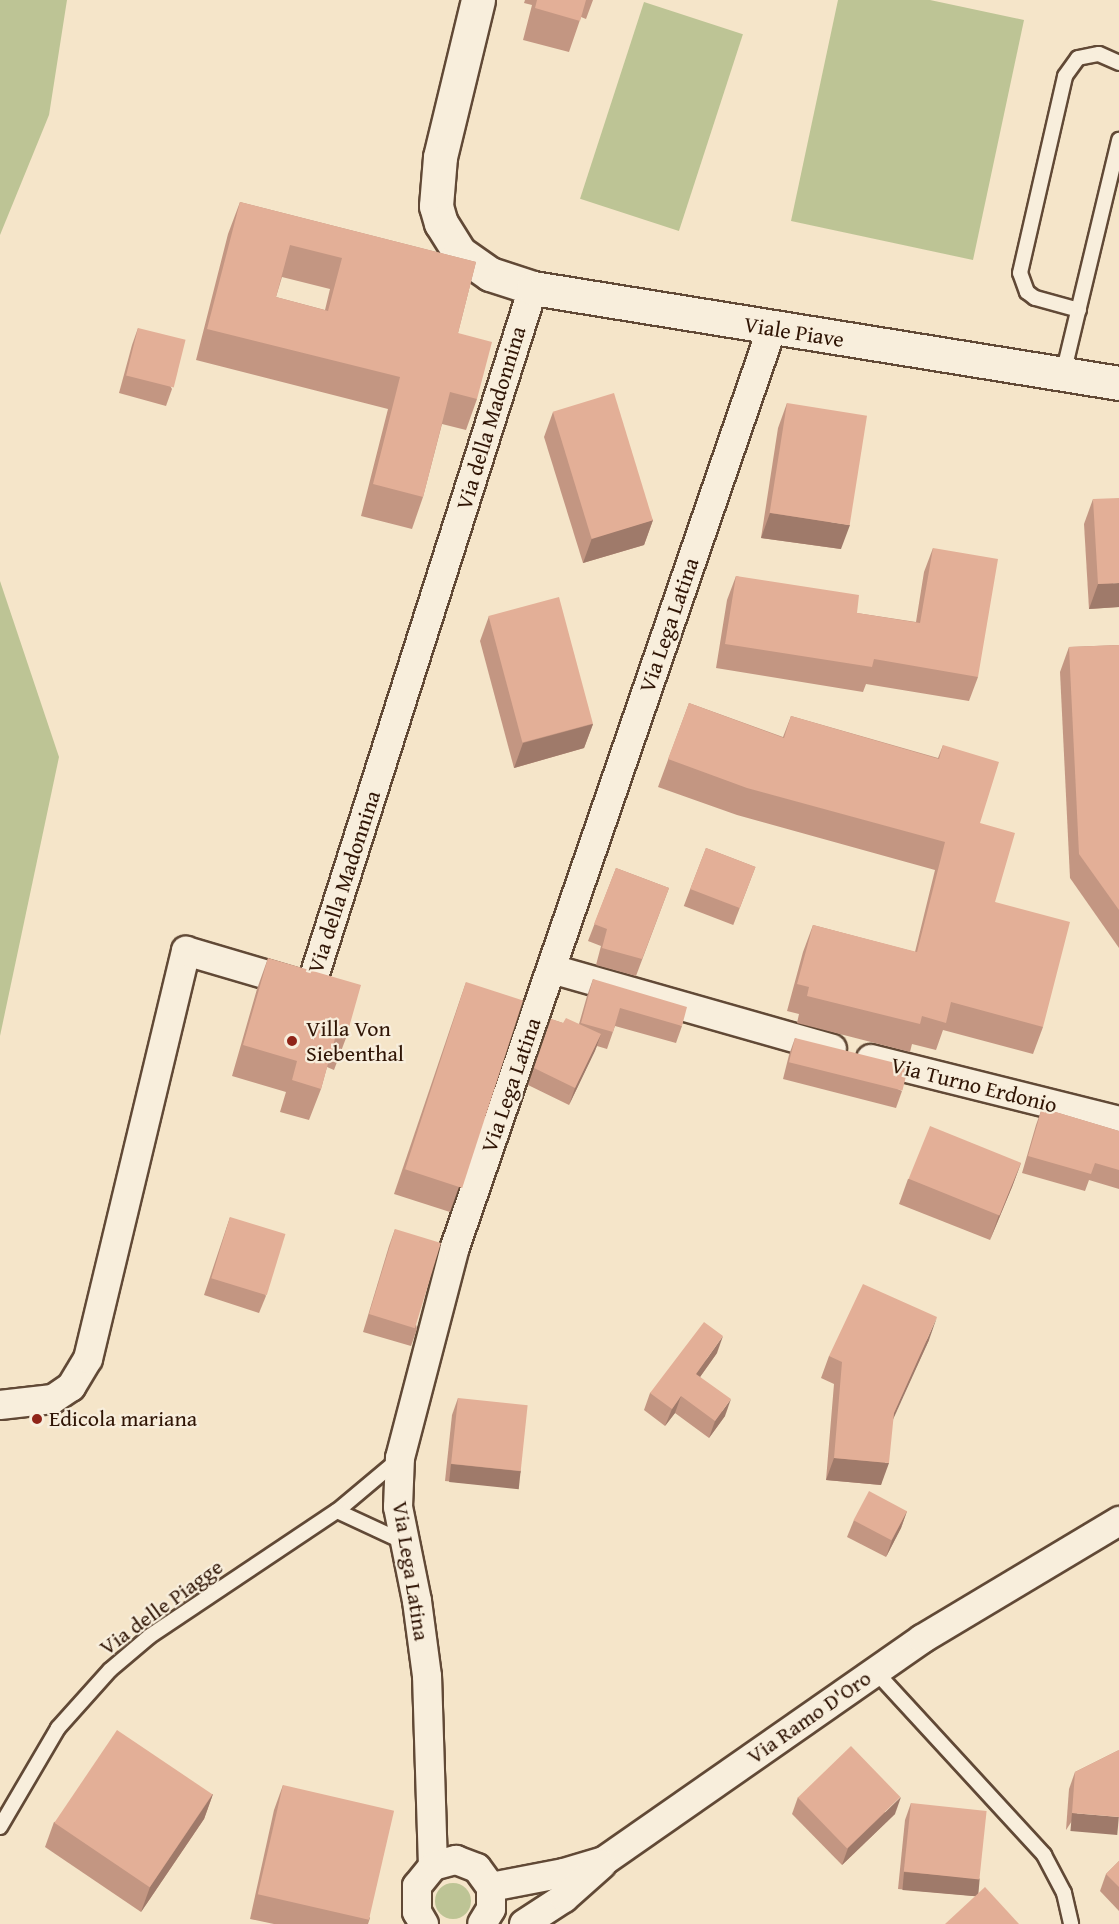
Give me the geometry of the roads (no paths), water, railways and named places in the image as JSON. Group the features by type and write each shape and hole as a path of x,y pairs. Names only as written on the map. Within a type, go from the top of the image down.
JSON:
{"street":[{"name":"Viale Piave","path":"478,0 440,157 436,206 449,238 474,264 490,274 533,288 1119,383"},
{"name":"Via della Madonnina","path":"0,1405 53,1399 71,1387 88,1359 186,951 308,987 312,983 533,288"},
{"name":"Via Lega Latina","path":"433,1866 427,1676 398,1498 400,1458 455,1247 772,328"},
{"name":"Via Turno Erdonio","path":"552,969 780,1036 1119,1121"},
{"name":"Via Ramo D'Oro","path":"491,1887 564,1873 604,1861 875,1671 1119,1521"},
{"path":"424,1924 415,1899 417,1886 433,1866 456,1860 467,1862 485,1876 491,1887 491,1909 482,1924"},
{"path":"524,1924 564,1899 604,1861"}],"lane":[{"path":"1079,310 1035,298 1027,292 1020,273 1065,76 1078,58 1099,54 1119,63"},
{"path":"1063,374 1119,140"},
{"name":"Via delle Piagge","path":"0,1827 58,1728 110,1670 150,1636 337,1511 400,1458"},
{"path":"337,1511 405,1543"},
{"path":"875,1671 1044,1855 1059,1878 1071,1924"}],"place":[{"name":"Villa Von Siebenthal","path":"292,1041"},
{"name":"Edicola mariana","path":"37,1419"}]}
